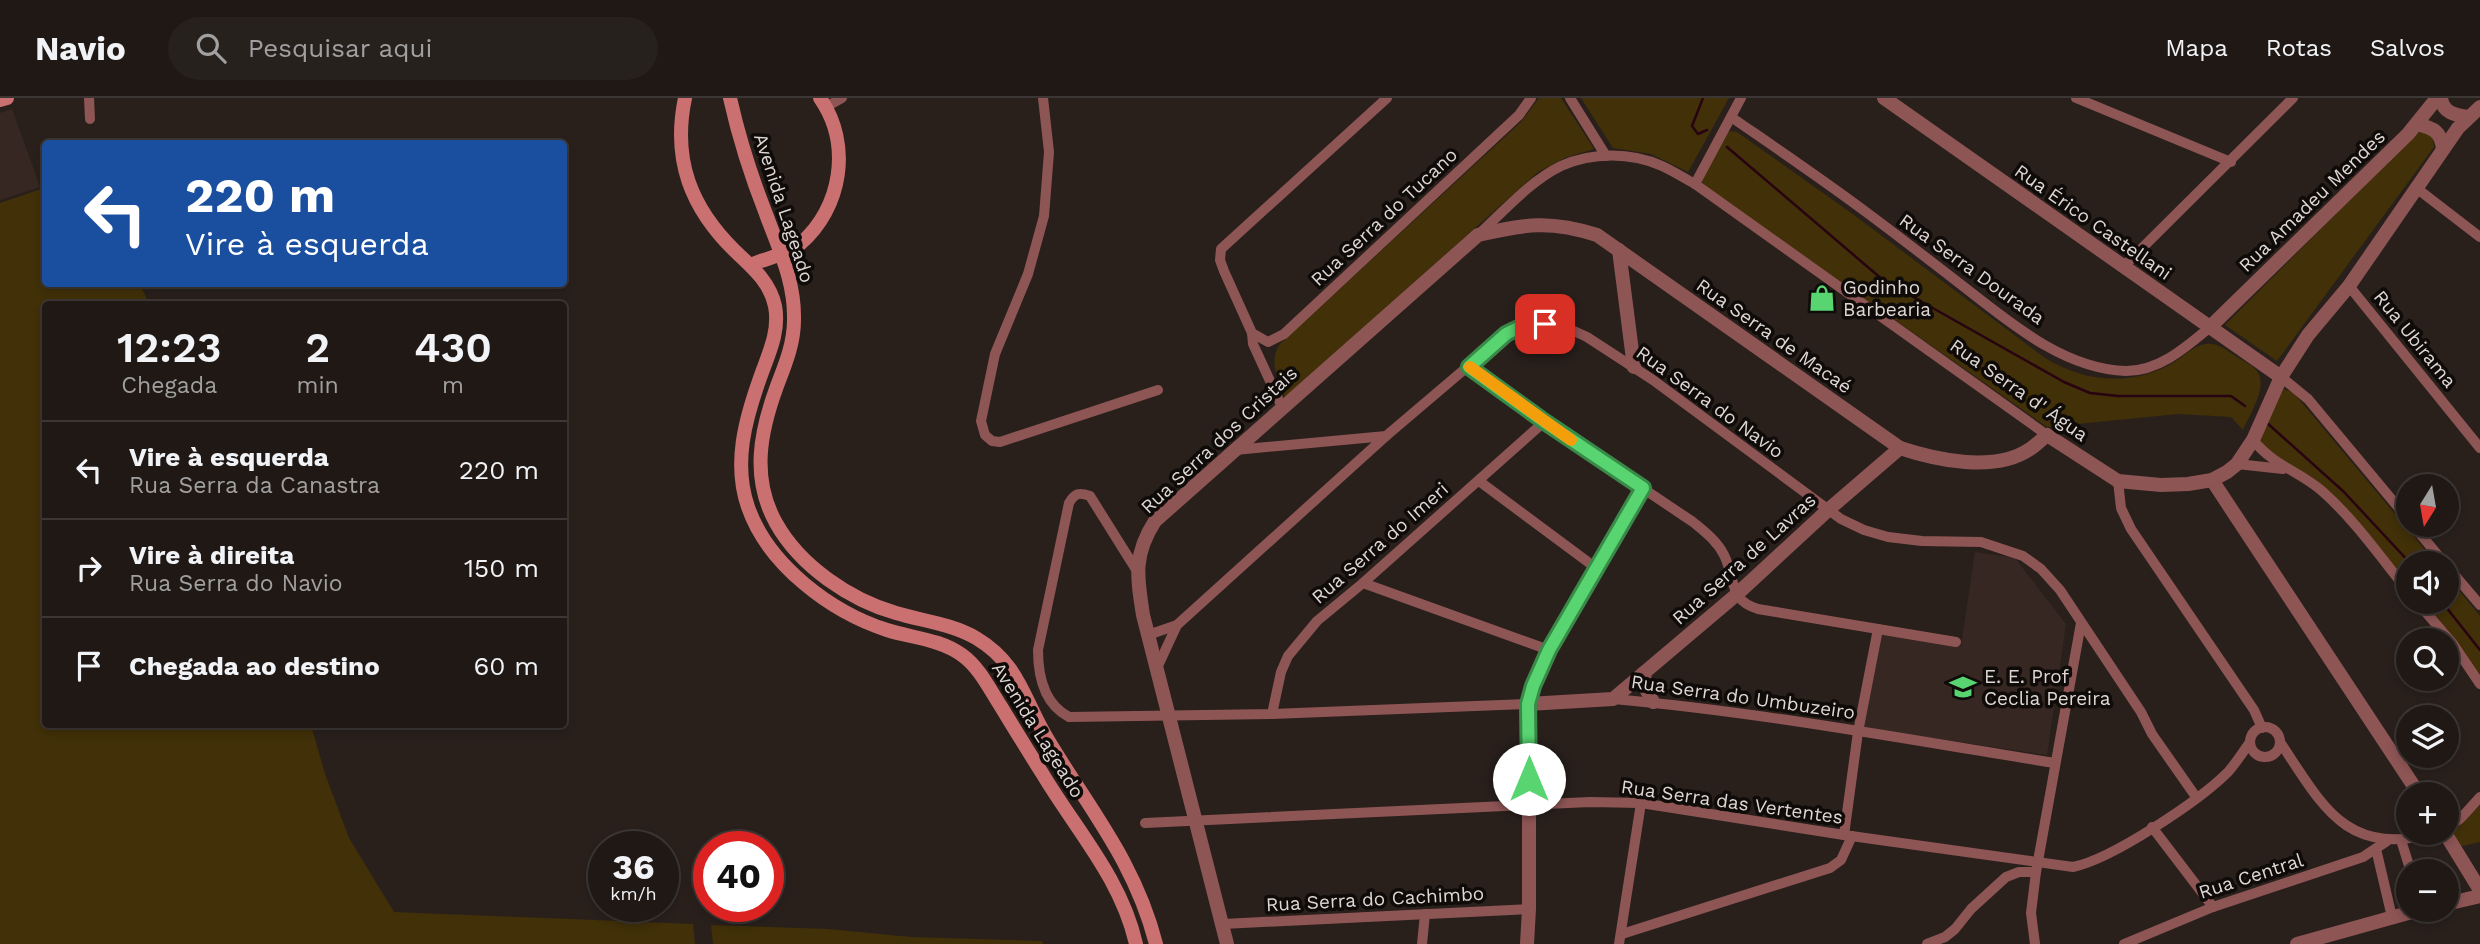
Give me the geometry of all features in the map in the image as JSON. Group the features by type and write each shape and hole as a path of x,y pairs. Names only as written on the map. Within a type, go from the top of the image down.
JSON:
{"main road":[{"path":"0,100 7,98"},
{"name":"Avenida Lageado","path":"685,98 680,142 691,191 708,220 761,275 775,306 773,344 750,410 740,459 742,488 760,533 791,570 828,602 867,622 943,644 971,661 1049,786 1105,866 1121,898 1136,944"},
{"name":"Avenida Lageado","path":"730,98 743,149 793,290 794,330 787,361 764,428 759,455 762,491 777,526 821,574 853,595 893,612 954,628 976,638 1009,665 1046,737 1118,849 1142,898 1156,944"},
{"path":"751,265 798,246 821,221 830,204 837,184 838,146 834,127 823,102"}],"street":[{"path":"89,98 90,120"},
{"path":"823,102 842,98"},
{"path":"1043,98 1049,152 1044,216 1028,274 995,354 981,421 982,431 989,439 1000,442 1158,390"},
{"path":"1282,407 1224,271 1220,260 1221,248 1387,98"},
{"name":"Rua Serra do Tucano","path":"1252,333 1268,342 1284,334 1519,115 1531,98"},
{"path":"1570,98 1606,156"},
{"path":"1695,184 1741,98"},
{"path":"2076,98 2231,162"},
{"path":"2123,267 2293,98"},
{"path":"2439,98 2448,112 2468,117"},
{"name":"Rua Amadeu Mendes","path":"2209,328 2417,124 2439,98"},
{"name":"Rua Érico Castellani","path":"1892,101 2281,377"},
{"path":"2262,728 2254,710 2132,529 2121,508 2118,481 2161,485 2211,480 2236,464 2253,440 2281,377 2308,335 2349,286 2416,187 2468,117 2480,107"},
{"name":"Rua Serra Dourada","path":"1731,117 1862,209 2013,324 2076,359 2115,370 2144,369 2172,357 2209,328"},
{"path":"2417,124 2439,133 2444,149"},
{"name":"Rua Serra d' Água","path":"1478,235 1523,194 1562,166 1606,156 1638,158 1660,165 1695,184 2048,435 2118,481"},
{"path":"2416,187 2480,237"},
{"name":"Rua Serra de Macaé","path":"1478,235 1541,223 1572,227 1597,236 1899,448 1925,457 1977,462 2008,458 2029,450 2048,435"},
{"name":"Rua Serra dos Cristais","path":"1227,944 1149,635 1136,571 1140,551 1146,535 1156,521 1478,235"},
{"path":"1619,250 1633,367"},
{"name":"Rua Ubirama","path":"2349,286 2480,448"},
{"name":"Rua Serra do Navio","path":"1149,635 1177,625 1386,436 1506,334 1522,326 1563,326 1587,337 1633,367 1841,519 1888,537 1922,541 1981,542 2023,555 2041,569 2060,590 2141,712 2152,734 2196,797"},
{"path":"1469,367 1693,522 1716,541 1730,569 1736,595 1743,603 1758,609 1956,642"},
{"path":"2281,377 2308,399 2396,505"},
{"name":"Rua Serra do Imeri","path":"1272,714 1288,656 1317,621 1545,422"},
{"path":"1232,451 1386,436"},
{"path":"2253,440 2263,452 2322,491 2396,577"},
{"name":"Rua Serra de Lavras","path":"1613,699 1736,595 1899,448"},
{"path":"2236,464 2286,469"},
{"path":"2211,480 2411,782"},
{"path":"1479,481 1596,568"},
{"path":"1527,944 1529,699 1549,650 1643,488"},
{"name":"Rua Serra do Umbuzeiro","path":"1136,571 1090,496 1082,493 1074,495 1069,503 1040,628 1038,670 1050,701 1069,717 1272,714 1529,699 1613,699 1653,702 2055,763"},
{"path":"2423,537 2435,551"},
{"path":"2459,580 2480,605"},
{"path":"1363,583 1549,650"},
{"path":"2427,614 2453,644 2480,684"},
{"path":"2035,944 2031,913 2037,867 2081,623"},
{"name":"Rua Serra do Navio","path":"1157,668 1177,625"},
{"path":"1640,803 1620,939 1830,868 1841,860 1848,836 1858,732 1878,629"},
{"path":"1644,673 1646,689 1653,702"},
{"path":"2280,742 2274,754 2266,757 2253,747 2254,733 2262,728 2276,732 2291,762 2342,823 2367,837 2396,840"},
{"name":"Rua Serra das Vertentes","path":"1145,823 1529,804 1640,803 2037,867 2073,867 2093,861 2152,827 2226,774 2253,747"},
{"path":"2274,754 2291,762"},
{"path":"2459,820 2480,797"},
{"path":"2152,827 2213,906"},
{"name":"Rua Central","path":"2124,944 2213,906 2336,867 2376,849 2387,841"},
{"path":"2454,845 2480,893 2459,900"},
{"path":"2376,849 2392,916"},
{"path":"1927,944 1945,937 1955,929 1971,909 2006,877 2037,867"},
{"name":"Rua Serra do Cachimbo","path":"1223,925 1529,909"},
{"path":"1422,944 1426,914"},
{"path":"2297,944 2396,915"}],"shaded area":[{"path":"1539,98 1561,98 1594,149 1567,157 1538,172 1285,397 1274,364 1280,344 1521,122"},
{"path":"1581,98 1729,98 1688,172 1651,154 1613,148"},
{"path":"12,109 40,187 0,200 0,113"},
{"path":"1731,131 1737,132 1854,215 2045,358 2060,366 2092,376 2124,378 2157,371 2201,345 2213,344 2224,348 2251,366 2260,376 2260,392 2243,430 2231,417 2178,414 2047,427 1703,185 1702,178"},
{"path":"2419,131 2432,133 2434,147 2277,361 2225,325"},
{"path":"42,189 42,287 141,287 148,301 42,301 42,728 312,728 325,774 349,838 394,912 588,920 588,922 693,924 695,944 0,944 0,203"},
{"path":"2283,389 2293,392 2396,515 2396,537 2414,537 2426,551 2396,551 2396,571 2339,502 2271,453 2259,436"},
{"name":"E. E. Prof Ceclia Pereira","path":"1975,552 2015,558 2066,624 2047,755 1863,728 1877,634 1961,646"},
{"path":"2459,591 2480,616 2480,677 2459,650 2459,628 2441,628 2430,614 2459,614"},
{"path":"2480,805 2480,842 2458,847 2459,826"},
{"path":"711,925 828,929 911,937 1042,941 1043,944 713,944"}],"waterway":[{"path":"1703,98 1692,126 1698,134 1707,130"},
{"path":"1727,147 1883,280 2064,382 2090,393 2118,396 2231,396 2245,406"},
{"path":"2266,422 2343,491 2399,551"},
{"path":"2452,614 2480,650"}],"slow traffic":[{"path":"1470,367 1571,440"}],"place":[{"name":"Godinho Barbearia","path":"1822,298"},
{"name":"E. E. Prof Ceclia Pereira","path":"1963,687"}],"route":[{"path":"1529,779 1528,704 1533,686 1549,650 1643,488 1469,367 1506,334 1522,326 1545,324"}]}
